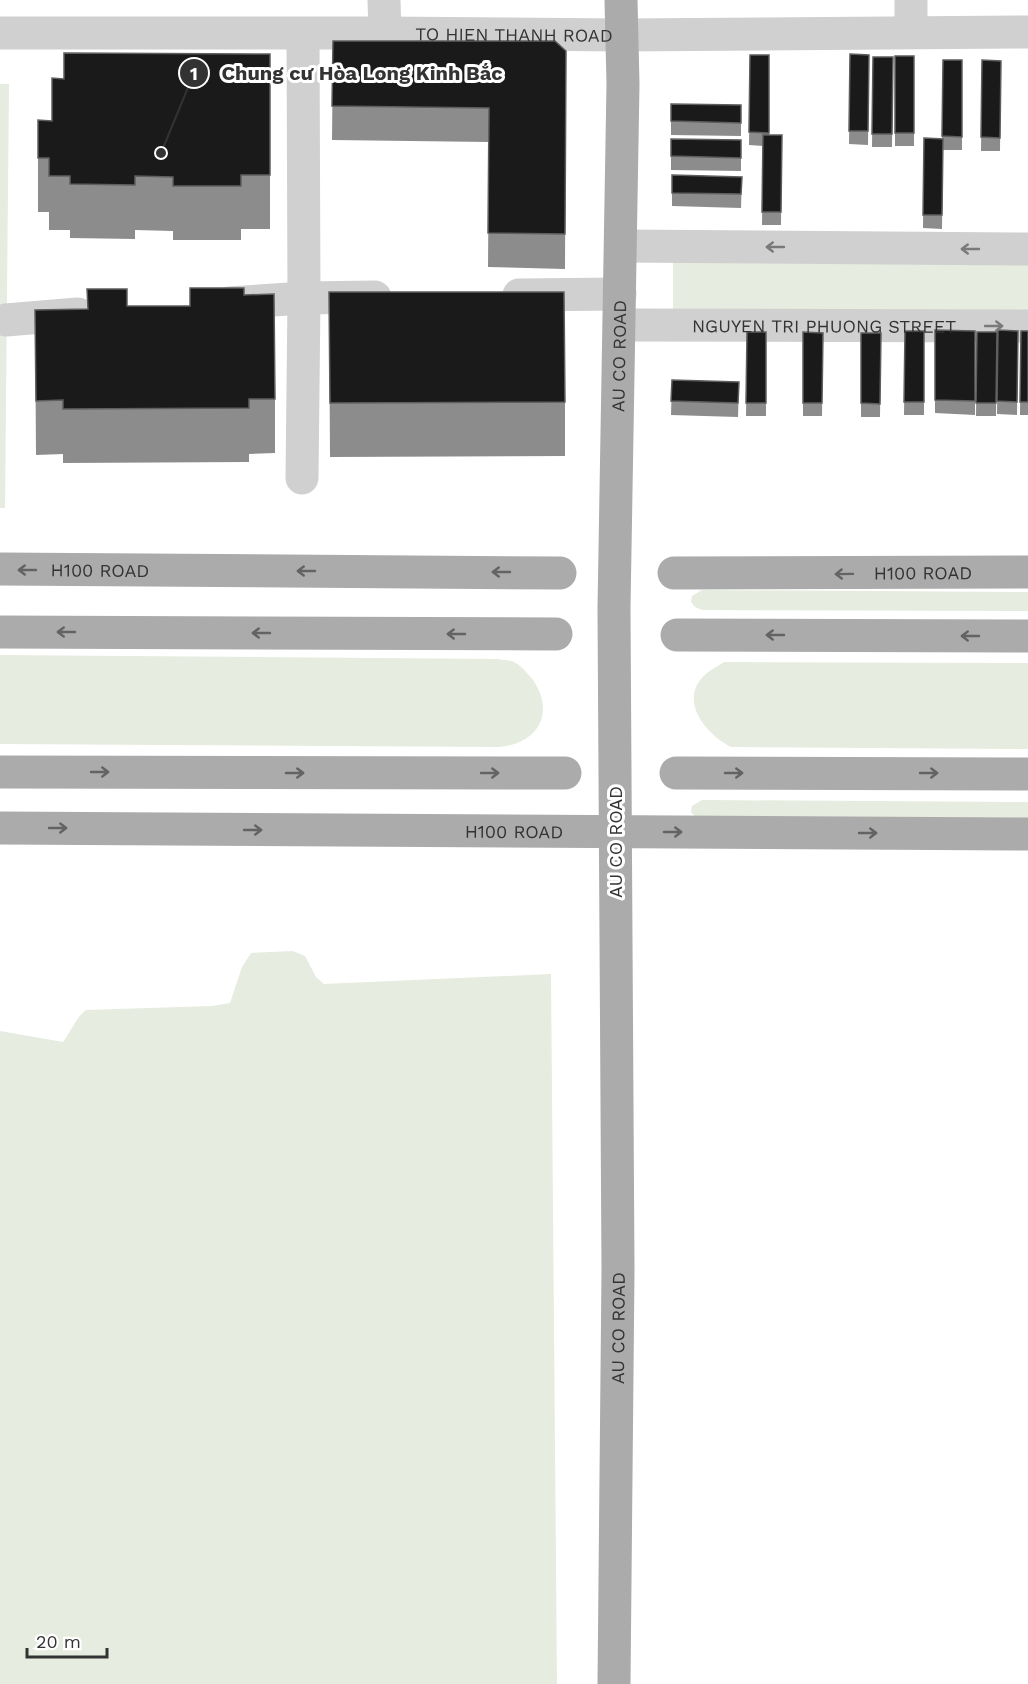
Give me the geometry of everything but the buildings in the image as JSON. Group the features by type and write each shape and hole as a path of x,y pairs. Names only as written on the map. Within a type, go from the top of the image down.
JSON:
{"main road":[{"name":"AU CO ROAD","path":"614,1684 618,1270 614,608 623,84 621,0"},
{"name":"H100 ROAD","path":"0,569 560,573"},
{"name":"H100 ROAD","path":"674,573 1028,572"},
{"path":"0,632 556,634"},
{"path":"677,635 1028,636"},
{"path":"0,772 565,773"},
{"path":"676,773 1028,774"},
{"name":"H100 ROAD","path":"0,828 1028,834"}],"street":[{"path":"384,0 385,33"},
{"path":"910,0 911,32"},
{"name":"TO HIEN THANH ROAD","path":"0,33 622,35 1028,32"},
{"path":"302,478 303,34"},
{"path":"621,246 1028,249"},
{"name":"NGUYEN TRI PHUONG STREET","path":"491,296 620,310 1028,326"},
{"path":"197,306 304,298 410,297"},
{"path":"6,320 102,313"}],"shaded area":[{"path":"0,84 9,84 5,508 0,508"},
{"path":"673,260 1028,263 1028,315 673,312"},
{"path":"702,590 1028,592 1028,611 702,610 691,602 692,596"},
{"path":"0,655 497,659 515,662 533,680 543,704 542,715 539,725 524,740 499,747 0,744"},
{"path":"724,662 1028,663 1028,749 731,747 706,728 695,709 694,699 695,689 701,679"},
{"path":"702,800 1028,802 1028,821 695,817 691,812 692,806"},
{"path":"293,951 305,956 316,977 324,984 551,974 557,1684 0,1684 0,1031 63,1042 86,1010 212,1006 230,1003 242,967 251,953"}],"place":[{"name":"Chung cư Hòa Long Kinh Bắc","path":"161,153"}]}
